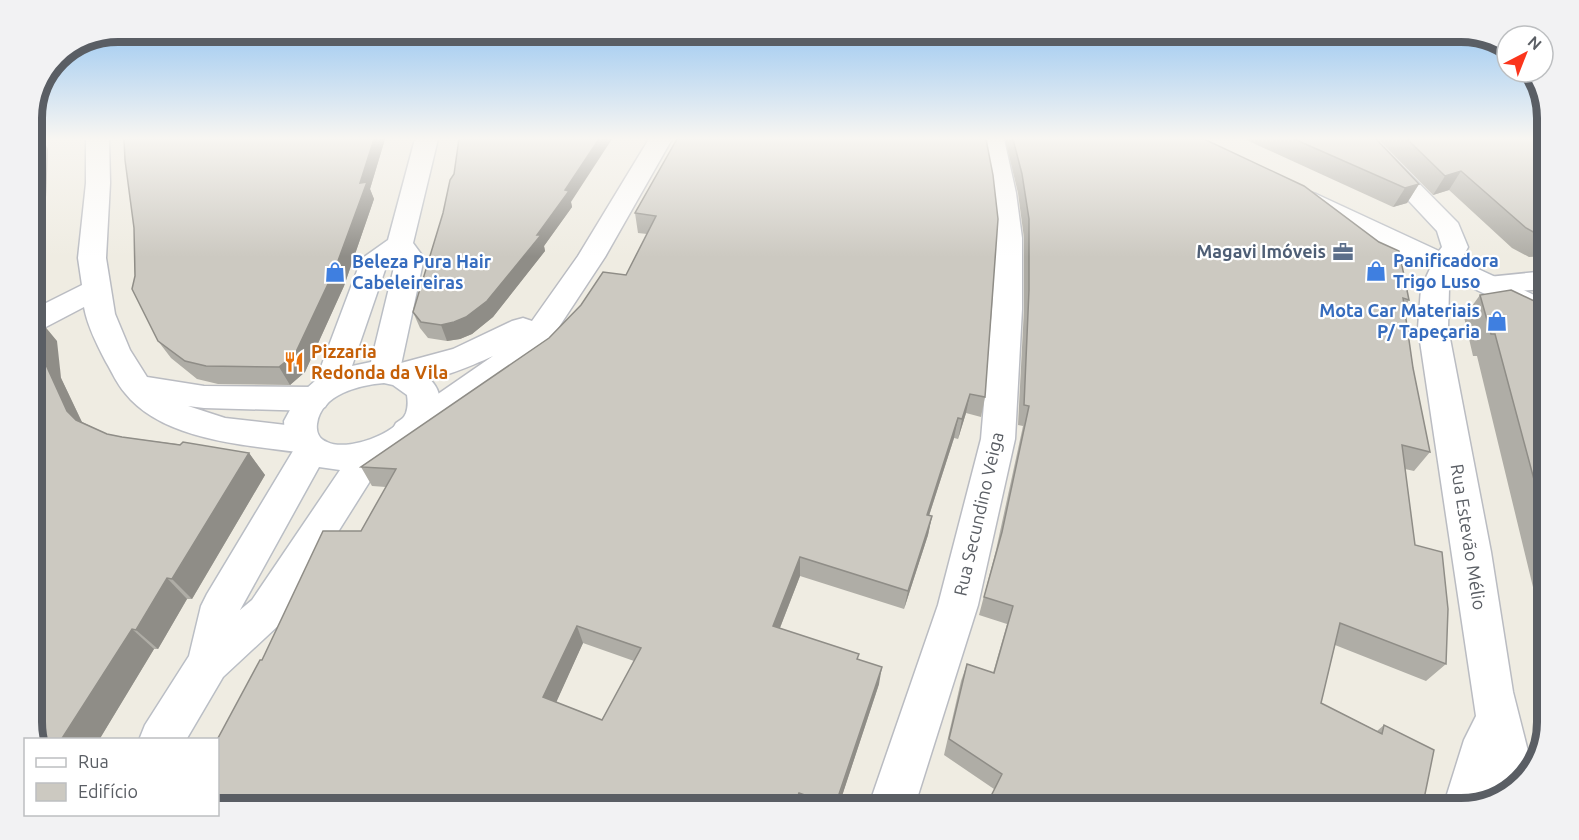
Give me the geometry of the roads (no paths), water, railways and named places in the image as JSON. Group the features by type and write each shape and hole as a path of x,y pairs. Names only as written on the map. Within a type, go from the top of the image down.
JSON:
{"street":[{"path":"98,178 92,258 100,314 136,386 162,408 189,420 225,430 307,445 327,456 347,458 391,445 522,349 549,322 638,178"},
{"path":"307,445 299,430 301,420 321,393 374,263 400,243 417,178"},
{"name":"Rua Secundino Veiga","path":"894,798 958,605 998,439 1007,309 1009,238 1001,178"},
{"name":"Rua Estevão Mélio","path":"1399,178 1449,229 1455,247 1435,288 1433,328 1498,719 1512,778"},
{"path":"1285,188 1537,307"},
{"path":"392,373 410,258 400,243"},
{"path":"1488,284 1537,281"},
{"path":"42,317 96,289"},
{"path":"136,386 204,397 321,393 346,378 365,373 392,373 433,368 491,346 562,302"},
{"path":"392,373 414,380 422,391 425,404 420,418 408,432"},
{"path":"208,663 222,606 307,445"},
{"path":"162,738 208,663 266,612 370,453"},
{"path":"1469,797 1486,740 1498,719"}],"place":[{"name":"Magavi Imóveis","path":"1343,252"},
{"name":"Panificadora Trigo Luso","path":"1376,271"},
{"name":"Beleza Pura Hair Cabeleireiras","path":"335,272"},
{"name":"Mota Car Materiais P/ Tapeçaria","path":"1497,321"},
{"name":"Pizzaria Redonda da Vila","path":"294,362"}]}
